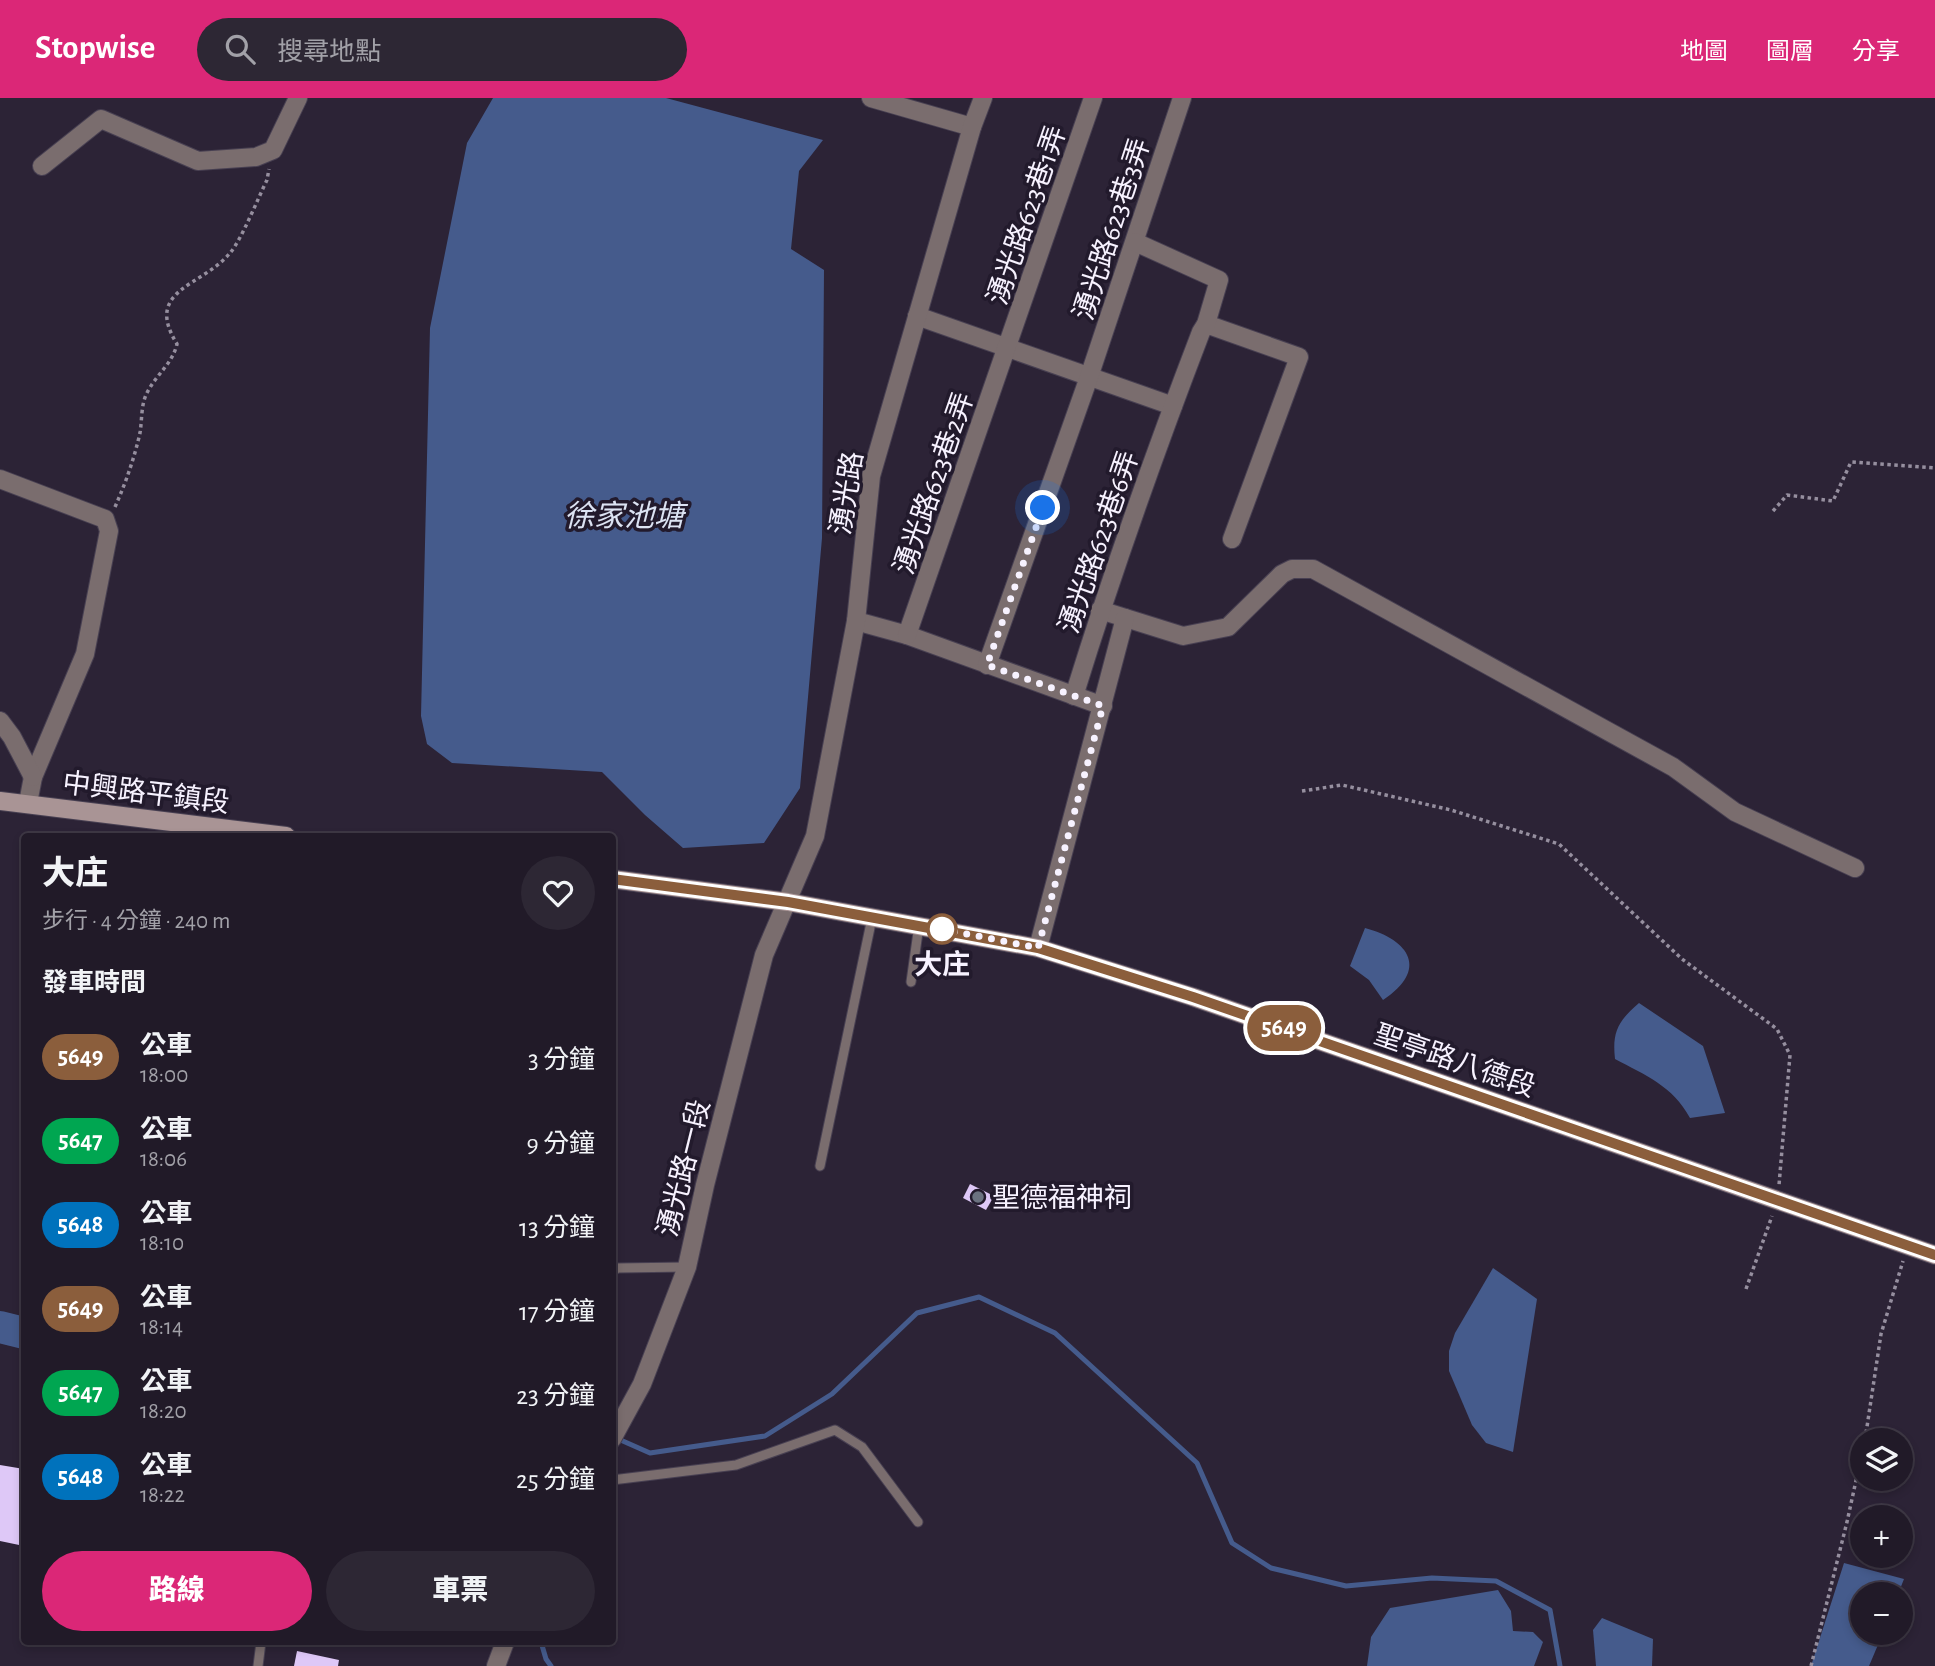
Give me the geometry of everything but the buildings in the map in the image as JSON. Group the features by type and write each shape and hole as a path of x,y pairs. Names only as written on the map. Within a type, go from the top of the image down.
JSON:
{"street":[{"path":"42,166 101,119 198,161 256,157 273,150 298,98"},
{"path":"871,98 972,127"},
{"name":"湧光路","path":"788,902 815,836 856,621 871,476 972,127 983,98"},
{"name":"湧光路623巷1弄","path":"1008,348 1093,98"},
{"name":"湧光路623巷3弄","path":"987,665 1089,377 1182,98"},
{"name":"湧光路623巷6弄","path":"1074,696 1100,610 1173,406 1206,324 1219,280 1135,242"},
{"path":"917,316 1173,406"},
{"path":"1206,324 1299,357 1233,539"},
{"name":"湧光路623巷2弄","path":"907,635 1008,348"},
{"path":"0,479 105,519 109,531 85,654 33,777 28,803"},
{"path":"1100,610 1183,636 1228,627 1282,574 1292,569 1312,569 1673,767 1735,812 1855,868"},
{"path":"1038,948 1125,618"},
{"path":"856,621 907,635 1103,706"},
{"path":"0,721 12,737 33,777"},
{"name":"中興路平鎮段","path":"0,801 263,833"},
{"path":"616,880 788,902"},
{"name":"聖亭路八德段","path":"788,902 1038,948 1193,997 1935,1255"},
{"name":"湧光路一段","path":"616,1432 642,1384 687,1267 705,1185 764,954 788,902"},
{"path":"495,1666 504,1645"}],"lane":[{"path":"820,1166 872,918"},
{"path":"912,982 919,925"},
{"path":"616,1269 687,1267"},
{"path":"616,1480 736,1465 835,1430 862,1447 918,1522"},
{"path":"258,1666 261,1645"}],"path":[{"path":"105,519 115,506 133,462 145,399 156,377 174,359 177,344 166,322 166,310 172,298 231,252 267,180 273,150"},
{"path":"1773,511 1787,495 1833,501 1851,462 1935,468"},
{"path":"1302,790 1342,785 1451,810 1559,844 1682,959 1777,1029 1790,1055 1777,1200 1746,1289"},
{"path":"1867,1428 1881,1334 1907,1246"},
{"path":"1811,1666 1854,1491"}],"water":[{"name":"徐家池塘","path":"493,98 666,98 823,140 799,171 791,249 824,270 822,538 800,788 764,843 683,848 602,772 452,763 427,744 421,716 430,328 467,143"},
{"path":"1365,928 1393,940 1403,948 1408,957 1406,978 1383,1000 1369,980 1350,966"},
{"path":"1639,1003 1703,1046 1725,1113 1690,1118 1667,1089 1615,1059 1618,1028"},
{"path":"1493,1268 1537,1299 1513,1452 1486,1443 1472,1425 1449,1371 1449,1351 1455,1333"},
{"path":"1844,1563 1850,1565 1850,1568 1863,1568 1904,1579 1903,1582 1850,1582 1850,1645 1878,1645 1869,1666 1811,1666"},
{"path":"1498,1590 1511,1611 1513,1631 1533,1632 1543,1642 1534,1666 1367,1666 1371,1637 1390,1608"},
{"path":"1602,1618 1653,1639 1652,1666 1596,1666 1593,1630"}],"waterway":[{"path":"616,1438 650,1453 765,1436 832,1394 917,1313 979,1297 1055,1333 1197,1463 1232,1543 1271,1568 1346,1586 1432,1578 1496,1581 1550,1610 1560,1666"},
{"path":"0,1327 21,1332"},
{"path":"542,1645 551,1666"}],"bus line":[{"name":"5649","path":"616,880 788,902 1038,948 1193,997 1935,1255"}],"place":[{"name":"大庄","path":"942,929"},
{"name":"聖德福神祠","path":"978,1197"}],"route":[{"path":"942,929 1038,948 1103,706 987,665 1043,508"}]}
